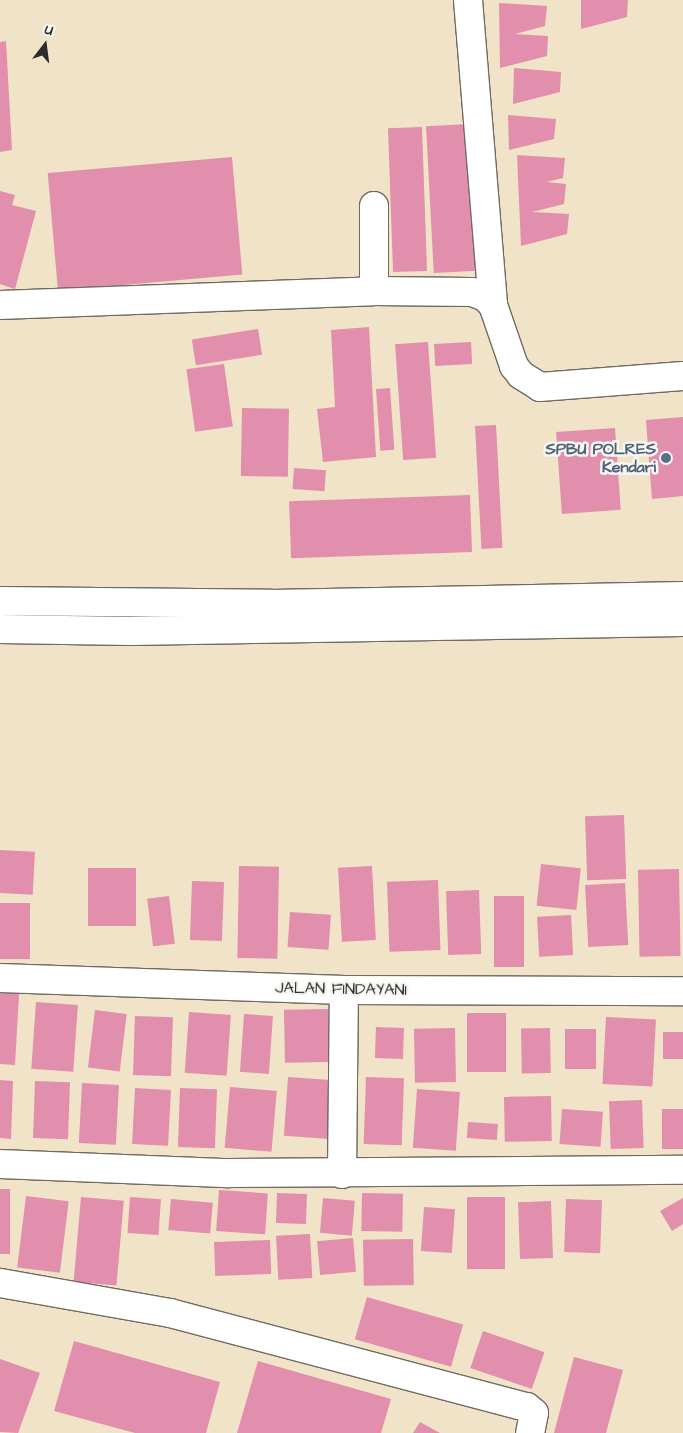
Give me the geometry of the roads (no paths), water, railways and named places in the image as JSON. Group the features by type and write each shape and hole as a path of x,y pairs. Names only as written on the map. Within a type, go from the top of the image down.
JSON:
{"street":[{"path":"468,0 493,305 514,366 540,387 683,376"},
{"path":"374,206 374,291"},
{"path":"0,305 374,291 472,292 485,297 493,305"},
{"path":"0,601 271,604 683,596"},
{"path":"0,629 140,631 683,622"},
{"name":"JALAN FINDAYANI","path":"0,978 344,990 683,991"},
{"path":"342,1174 344,990"},
{"path":"0,1164 229,1173 342,1174 683,1170"},
{"path":"0,1283 170,1313 527,1406 534,1413 530,1433"}],"place":[{"name":"SPBU POLRES Kendari","path":"666,458"}]}
